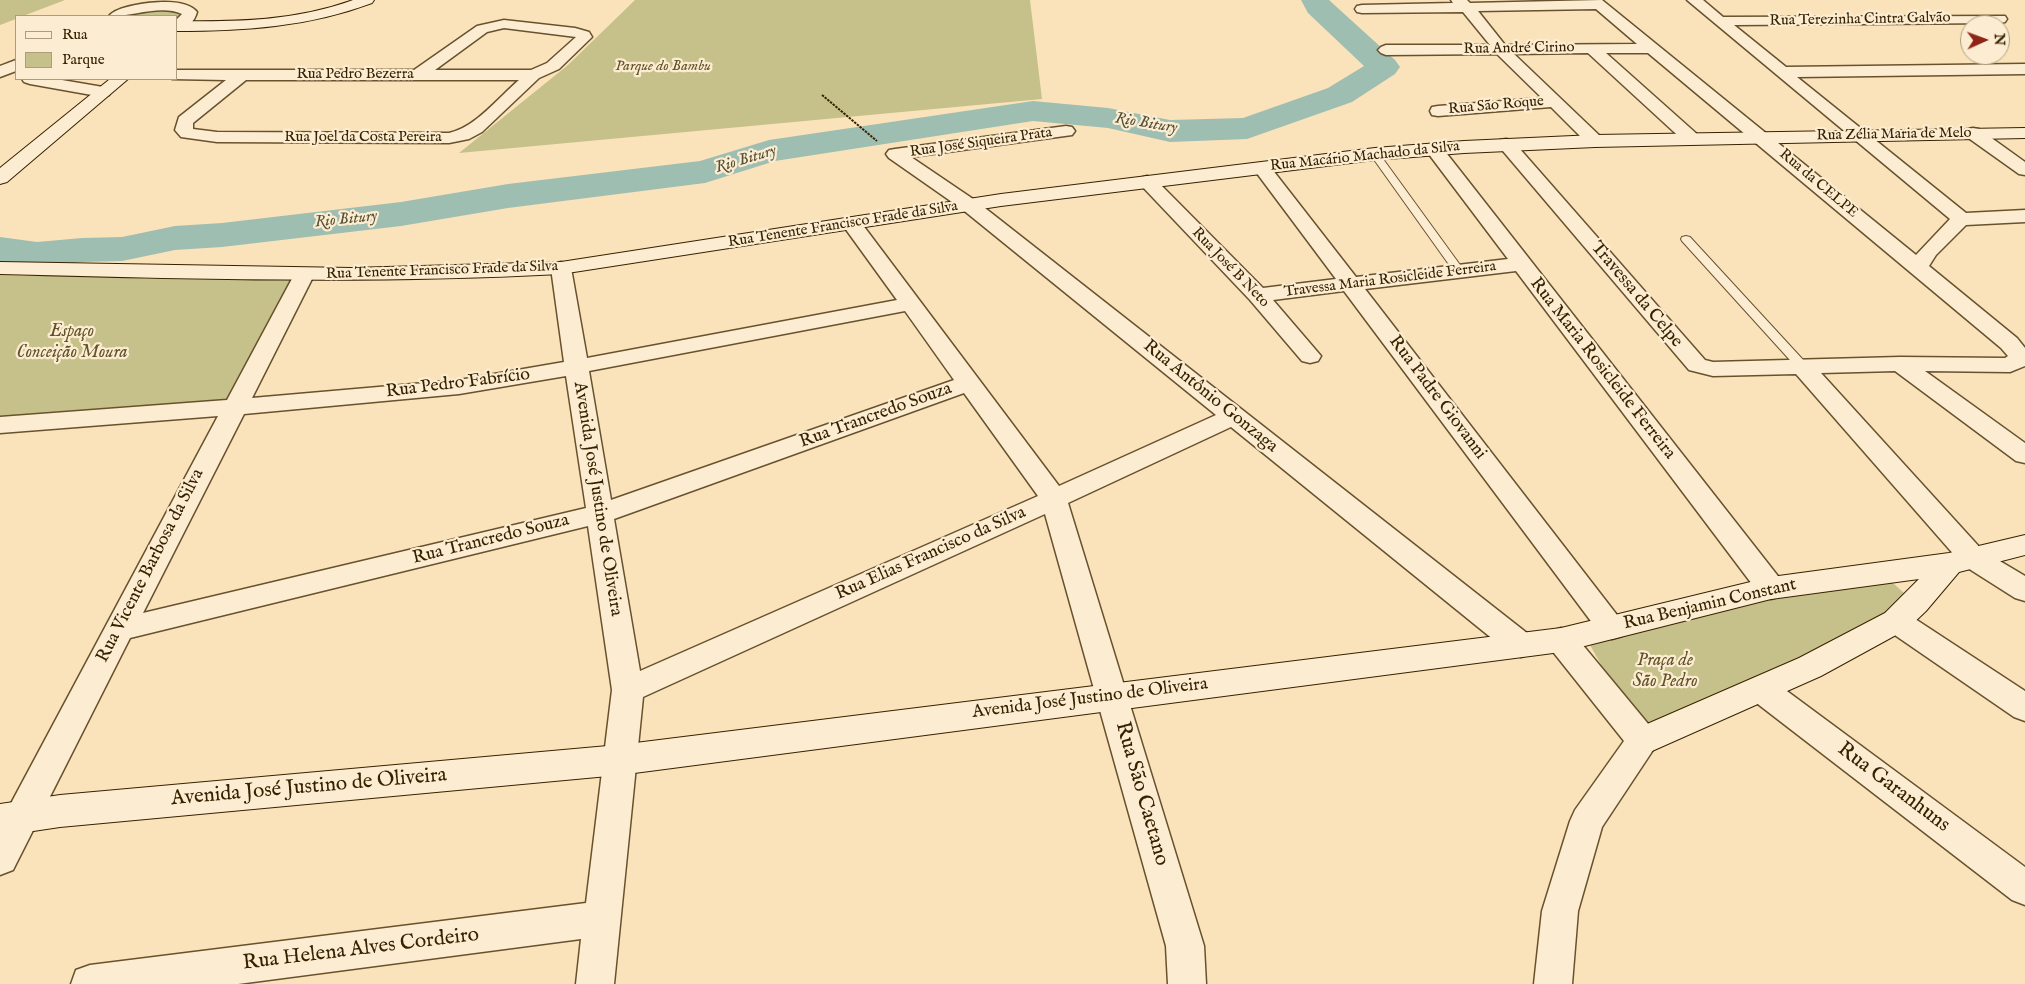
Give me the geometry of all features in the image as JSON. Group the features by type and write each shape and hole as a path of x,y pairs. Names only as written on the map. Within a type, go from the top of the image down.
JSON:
{"street":[{"path":"120,15 158,0"},
{"path":"328,13 329,8 341,0"},
{"path":"120,15 158,7 173,7 184,9 187,25 244,26 328,13 367,0"},
{"path":"1694,0 1961,219 2025,216"},
{"path":"1362,9 1463,4 1596,2"},
{"name":"Rua da CELPE","path":"1596,2 1763,138 2008,343 2020,356 2013,364 1900,364"},
{"path":"1463,4 1501,49 1595,141"},
{"path":"1918,5 1960,30"},
{"name":"Rua Terezinha Cintra Galvão","path":"1720,22 1960,19"},
{"name":"Rua Joel da Costa Pereira","path":"241,76 185,121 184,130 187,133 216,137 449,138 463,135 476,128 533,75 553,66 585,37 575,32 504,24 493,25 482,29 418,75"},
{"path":"1591,48 1692,139"},
{"name":"Rua André Cirino","path":"1386,50 1652,48"},
{"path":"0,63 15,56"},
{"path":"2010,61 2024,70"},
{"path":"0,72 15,66"},
{"path":"1782,72 2024,70"},
{"name":"Rua Pedro Bezerra","path":"178,75 533,75"},
{"path":"36,80 103,92"},
{"path":"0,178 119,80"},
{"name":"Rua São Roque","path":"1438,111 1554,102"},
{"name":"Rua José Siqueira Prata","path":"888,149 1066,131"},
{"path":"1973,133 2025,170"},
{"name":"Rua Zélia Maria de Melo","path":"1763,138 2025,133"},
{"name":"Rua Macário Machado da Silva","path":"969,205 1375,154 1434,149 1595,141 1763,138"},
{"name":"Travessa da Celpe","path":"1506,144 1697,365 1713,369 1802,366"},
{"name":"Rua Antônio Gonzaga","path":"888,149 969,205 1521,645"},
{"name":"Rua Maria Rosicleide Ferreira","path":"1434,149 1771,588"},
{"name":"Rua Padre Giovanni","path":"1262,168 1612,628"},
{"name":"Rua José B Neto","path":"1147,182 1258,296 1310,356"},
{"name":"Rua Tenente Francisco Frade da Silva","path":"0,268 304,275 508,271 561,268 969,205"},
{"path":"1918,268 1928,252 1961,219"},
{"name":"Rua São Caetano","path":"852,224 1054,499 1185,946 1187,984"},
{"name":"Travessa Maria Rosicleide Ferreira","path":"1258,296 1521,264"},
{"name":"Avenida José Justino de Oliveira","path":"561,268 628,690 618,760"},
{"name":"Rua Vicente Barbosa da Silva","path":"0,859 11,818 118,630 233,407 304,275"},
{"name":"Rua Pedro Fabrício","path":"0,425 459,387 576,367 910,304"},
{"path":"1802,366 1900,364 2025,455"},
{"path":"1802,366 1961,561 2025,590"},
{"name":"Rua Trancredo Souza","path":"118,630 600,514 968,383"},
{"name":"Rua Elias Francisco da Silva","path":"628,690 1054,499 1233,416"},
{"name":"Rua Benjamin Constant","path":"1562,640 1771,588 1961,561 2025,545"},
{"path":"1553,984 1560,911 1587,821 1643,741 1810,667 1896,621 1961,561"},
{"path":"1896,621 2025,708"},
{"path":"1562,640 1643,741"},
{"name":"Avenida José Justino de Oliveira","path":"11,818 60,811 618,760 1562,640"},
{"name":"Rua Garanhuns","path":"1761,689 2025,888"},
{"path":"595,984 618,760"},
{"name":"Rua Helena Alves Cordeiro","path":"90,984 602,919"}],"lane":[{"path":"1375,154 1459,271"},
{"path":"1686,240 1802,366"}],"path":[{"path":"822,95 888,149"}],"green space":[{"path":"0,0 65,0 26,15 15,15 15,19 0,25"},
{"name":"Parque do Bambu","path":"635,0 1030,0 1042,99 459,153 568,65"},
{"path":"162,8 184,13 178,20 178,15 125,15"},
{"name":"Espaço Conceição Moura","path":"0,268 297,278 227,403 0,420"},
{"name":"Praça de São Pedro","path":"1883,574 1915,603 1643,741 1584,634"}],"waterway":[{"name":"Rio Bitury","path":"0,249 37,255 82,250 122,249 175,238 222,235 401,214 508,196 705,172 769,151 1033,111 1108,118 1170,131 1247,128 1340,95 1384,67 1318,7 1315,0"}]}
